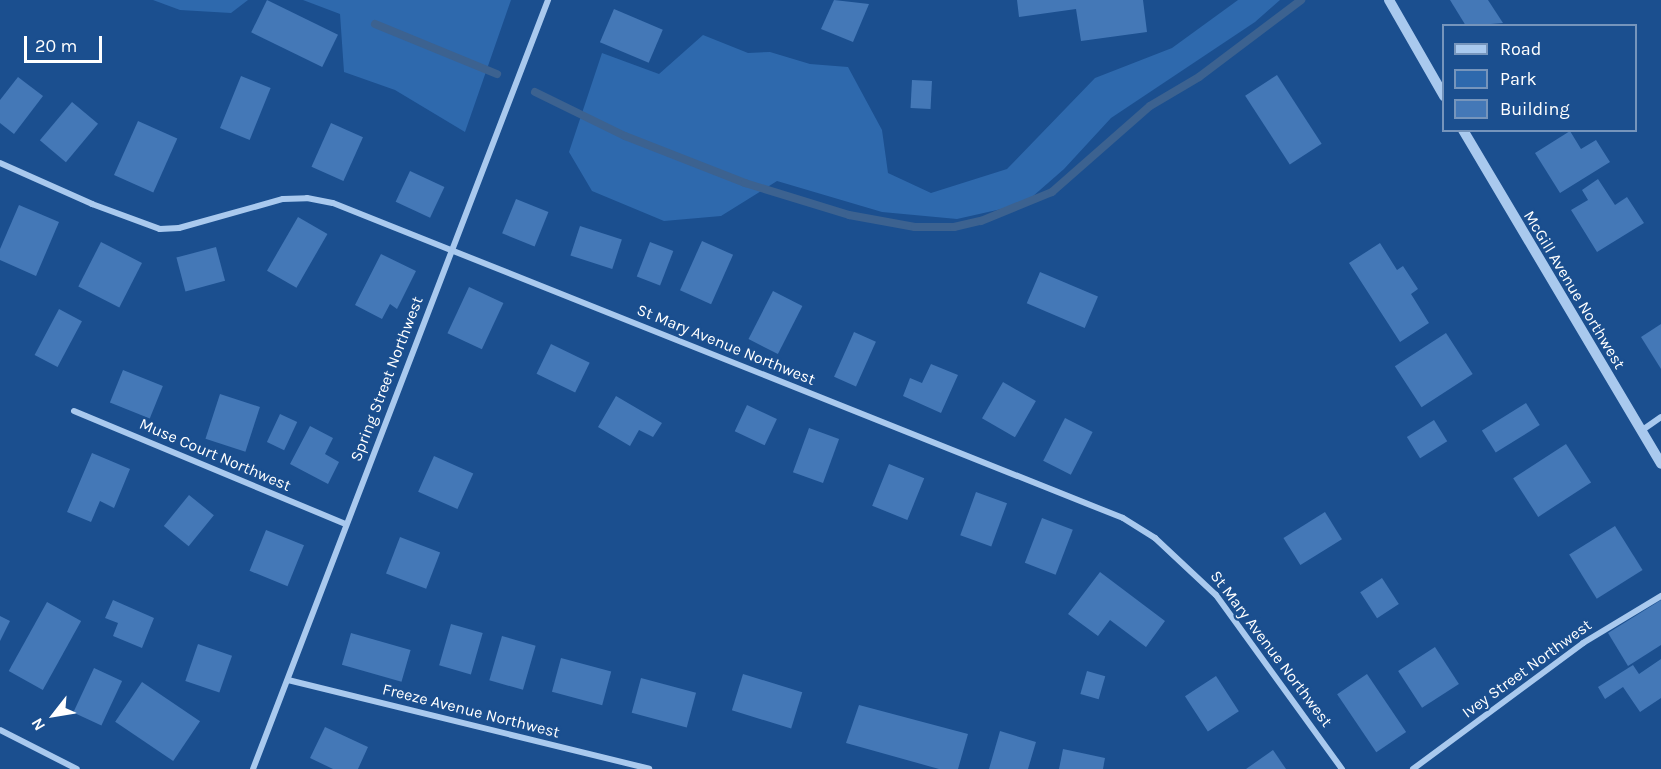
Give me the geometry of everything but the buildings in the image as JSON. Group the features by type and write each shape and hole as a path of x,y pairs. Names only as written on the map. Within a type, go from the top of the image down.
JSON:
{"street":[{"name":"Spring Street Northwest","path":"253,769 345,524 548,0"},
{"path":"1389,0 1442,94"},
{"name":"McGill Avenue Northwest","path":"1464,132 1661,464"},
{"name":"St Mary Avenue Northwest","path":"0,163 92,204 160,229 179,228 283,199 308,198 333,203 1123,518 1155,538 1216,595 1342,769"},
{"name":"Muse Court Northwest","path":"74,411 345,524"},
{"path":"1641,431 1661,417"},
{"name":"Ivey Street Northwest","path":"1413,769 1583,643 1661,596"},
{"name":"Freeze Avenue Northwest","path":"288,680 649,769"},
{"path":"0,730 77,769"}],"green space":[{"path":"153,0 248,0 231,13 180,10"},
{"path":"303,0 511,0 465,132 395,90 344,72 340,14"},
{"path":"1238,0 1280,0 1255,22 1111,118 1064,169 1024,204 957,219 882,212 777,181 721,216 664,221 592,191 569,152 602,53 659,74 703,35 748,53 770,52 810,64 848,67 882,130 888,173 931,193 1007,169 1095,78 1172,48"}],"waterway":[{"path":"535,92 625,136 745,183 849,215 915,227 954,227 981,221 1052,192 1150,106 1199,77 1301,0"},
{"path":"375,24 497,74"}]}
